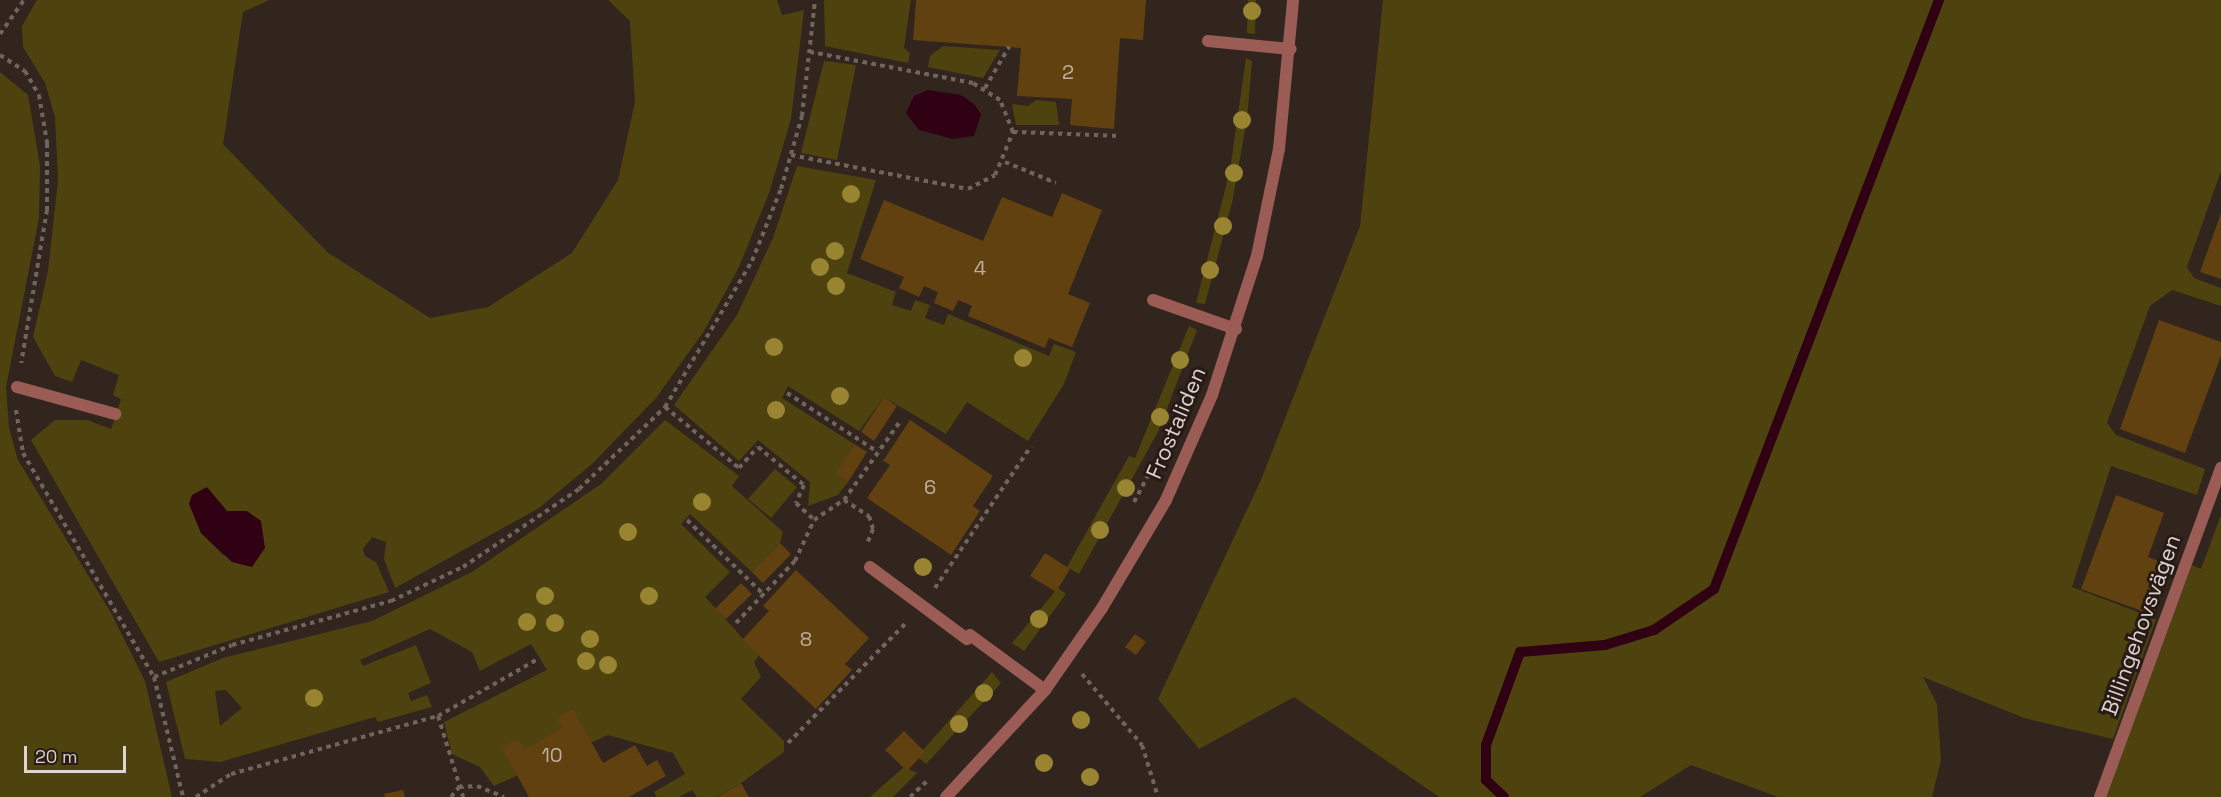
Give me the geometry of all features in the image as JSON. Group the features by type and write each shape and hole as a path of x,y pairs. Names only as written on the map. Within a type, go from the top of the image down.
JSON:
{"street":[{"name":"Frostaliden","path":"946,797 1045,690 1067,659 1166,500 1236,329 1279,149 1291,49 1293,0"},
{"path":"1208,41 1291,49"},
{"path":"1153,300 1236,329"},
{"path":"17,387 115,414"},
{"name":"Billingehovsvägen","path":"2100,797 2221,468"},
{"path":"870,567 1045,690"}],"path":[{"path":"0,34 24,0"},
{"path":"154,676 232,645 391,602 463,567 579,489 665,407 752,261 792,155 811,52 815,0"},
{"path":"985,88 1009,47"},
{"path":"792,155 951,190 984,183 1005,162 1013,132 1000,100 985,88 811,52"},
{"path":"1013,132 1120,136"},
{"path":"1005,162 1056,183"},
{"path":"787,393 878,452"},
{"path":"665,407 739,468 758,447 804,485 796,503 814,520"},
{"path":"736,623 795,561 814,520 844,500 901,420"},
{"path":"1132,507 1151,470"},
{"path":"844,500 869,516 873,529 861,550"},
{"path":"687,520 764,595"},
{"path":"196,797 231,774 438,716 538,659"},
{"path":"1067,659 1142,745 1158,797"},
{"path":"438,716 463,797"},
{"path":"910,797 935,772"},
{"path":"451,797 459,787 477,786 504,797"}],"shaded area":[{"path":"37,0 269,0 243,12 223,144 327,252 430,318 488,307 572,253 618,180 635,102 630,21 608,0 777,0 782,15 804,10 791,119 769,193 739,267 704,331 656,398 593,463 539,508 395,588 384,559 386,542 372,537 363,549 365,556 376,562 389,592 159,662 31,440 55,420 87,420 111,429 121,399 113,395 119,375 81,360 72,382 55,376 33,337 48,271 58,181 55,117 45,83 23,47 22,26","holes":["213,496 227,511 241,512 224,556 201,533 194,512"]},
{"path":"824,0 911,0 904,48 910,53 908,63 825,46"},
{"path":"1248,0 1256,0 1255,34 1247,33"},
{"path":"1383,0 2221,0 2221,171 2187,267 2194,278 2221,288 2221,306 2172,290 2150,306 2107,423 2116,435 2205,469 2197,495 2111,466 2072,587 2156,619 2113,739 2024,718 1923,677 1937,704 1941,760 1932,797 1778,797 1691,765 1640,797 1439,797 1294,697 1199,749 1158,699 1261,480 1360,226"},
{"path":"943,46 1000,50 983,78 928,67 930,56"},
{"path":"1246,58 1252,61 1247,119 1232,203 1205,304 1196,303 1230,170"},
{"path":"824,61 856,65 837,160 801,153"},
{"path":"0,72 28,95 40,166 39,218 6,387 9,428 18,460 111,613 145,681 172,797 0,797"},
{"path":"928,90 961,95 974,104 981,114 974,136 953,139 919,130 906,113 914,96"},
{"path":"1036,100 1056,102 1059,125 1016,125 1012,104 1028,106"},
{"path":"797,166 876,180 847,273 896,292 892,305 911,311 915,300 930,305 925,318 944,325 948,314 1049,356 1054,344 1076,352 1064,384 1028,441 967,402 946,434 884,397 859,431 788,386 782,398 854,444 835,474 848,482 838,495 808,506 810,482 758,440 739,461 674,405 737,315 773,238"},
{"path":"1189,326 1197,330 1158,432 1079,574 1067,567 1129,456 1135,458"},
{"path":"665,420 739,476 732,486 783,532 780,543 752,572 690,514 681,524 730,572 705,597 759,656 754,662 761,677 741,699 784,741 784,752 741,783 716,797 697,797 692,790 679,797 657,797 654,792 685,774 673,753 608,735 494,786 480,767 452,754 444,722 547,670 531,644 480,671 472,652 430,629 360,660 363,666 416,645 431,683 408,693 411,701 427,695 432,707 378,722 375,717 220,762 185,759 166,682 223,658 372,621 472,572 601,484","holes":["226,690 242,708 220,726 215,691"]},
{"path":"775,469 797,487 771,518 748,499"},
{"path":"207,487 227,511 247,511 261,521 265,548 252,567 232,562 201,533 189,504 192,495"},
{"path":"2221,515 2221,797 2106,797 2192,565 2201,569"},
{"path":"1058,588 1066,594 1024,651 1012,643"},
{"path":"992,672 1001,683 926,764 919,758 923,750"},
{"path":"904,767 917,773 893,797 870,797"}],"building":[{"path":"916,0 1146,0 1143,40 1120,38 1114,129 1070,125 1072,99 1017,96 1021,48 913,40"},
{"path":"1062,193 1102,210 1068,294 1090,303 1072,347 1049,338 1045,348 968,316 972,306 958,300 953,311 934,303 938,292 924,286 919,297 899,288 904,277 860,259 884,200 983,241 1002,197 1052,217"},
{"path":"2221,213 2221,279 2200,272"},
{"path":"2159,320 2221,342 2221,356 2185,453 2120,429"},
{"path":"884,397 897,406 874,441 861,432"},
{"path":"910,420 993,476 973,506 980,511 951,555 867,498 890,465 883,461"},
{"path":"854,444 867,452 848,482 835,474"},
{"path":"2116,495 2164,513 2148,557 2172,566 2153,615 2081,589"},
{"path":"780,543 791,554 763,583 752,572"},
{"path":"1045,553 1070,569 1056,592 1030,576"},
{"path":"796,570 869,638 845,664 852,670 816,709 742,640 769,611 763,606"},
{"path":"741,583 752,594 726,619 715,609"},
{"path":"1135,634 1146,642 1136,655 1125,647"},
{"path":"573,709 603,763 635,745 647,766 657,760 666,776 629,797 529,797 502,748 518,739 524,750 563,728 557,718"},
{"path":"904,731 925,752 907,771 885,750"},
{"path":"741,783 749,797 717,797"},
{"path":"403,790 405,797 385,797 384,794"}],"waterway":[{"path":"1504,797 1486,780 1486,745 1520,652 1605,645 1654,630 1714,589 1939,0"}]}
